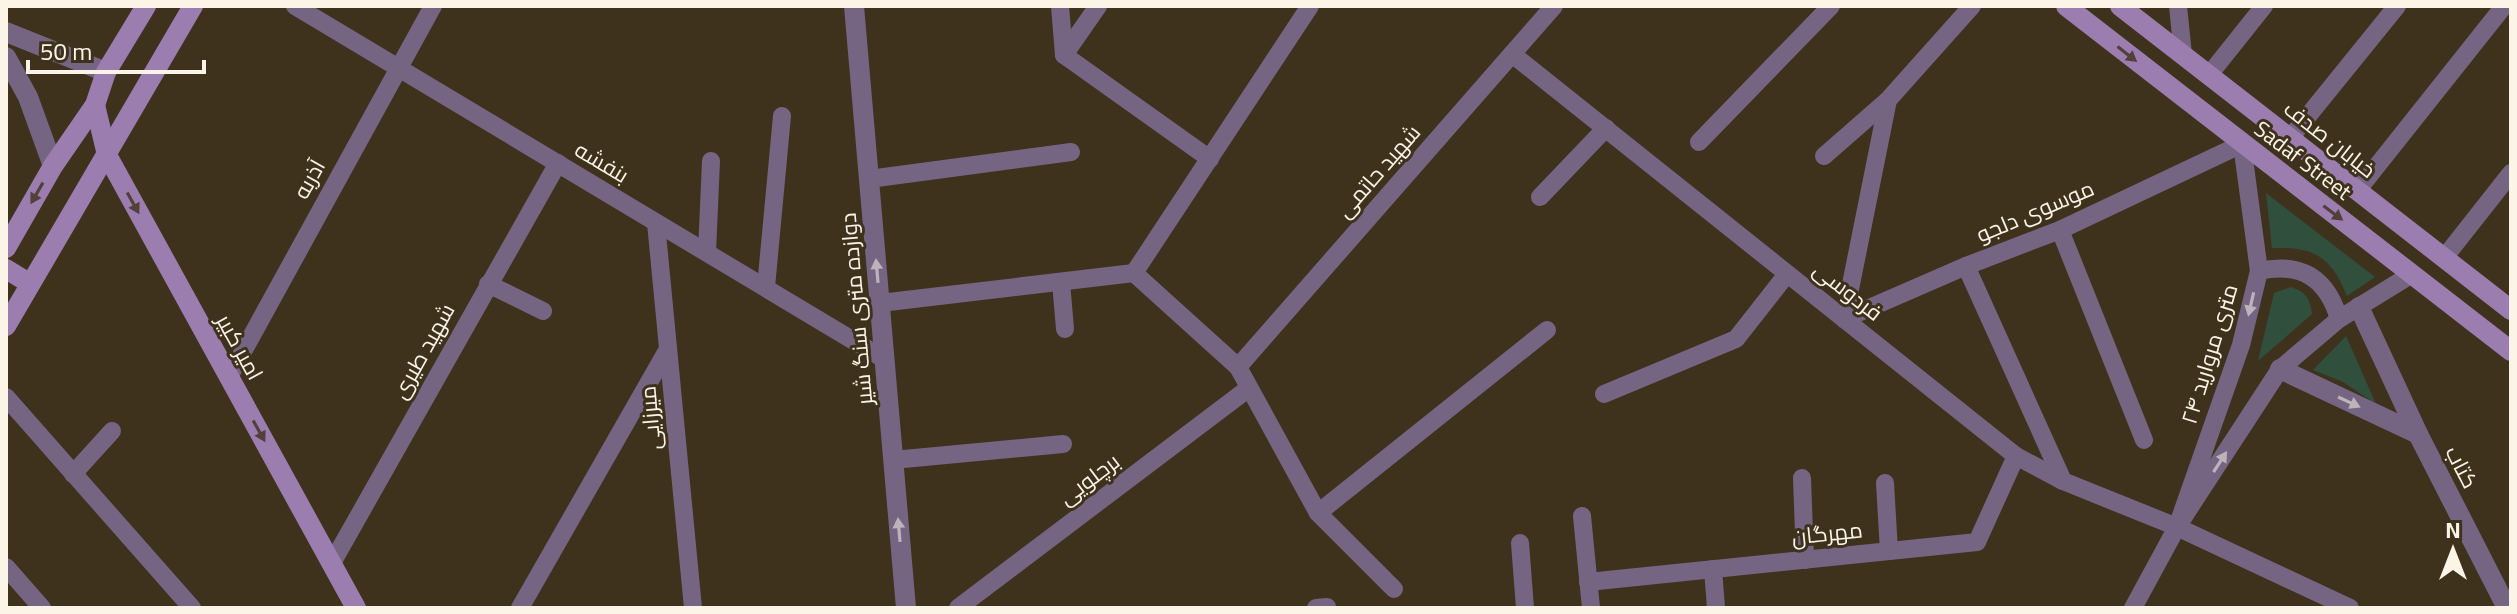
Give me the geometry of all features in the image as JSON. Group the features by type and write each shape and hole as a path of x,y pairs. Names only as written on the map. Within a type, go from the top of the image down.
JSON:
{"main road":[{"path":"6,248 53,166 95,105 106,72 146,6"},
{"path":"6,326 193,6"},
{"name":"Sadaf Street","path":"2066,6 2511,351"},
{"name":"خیابان صدف","path":"2120,6 2511,310"},
{"name":"امیر کبیر","path":"95,105 107,155 356,608"},
{"path":"6,269 29,283"}],"street":[{"name":"بنفشه","path":"295,6 884,359"},
{"name":"آذربه","path":"229,377 433,6"},
{"name":"دوازده متری سنگ شیر","path":"854,6 906,608"},
{"path":"1060,6 1064,55 1210,159"},
{"path":"1064,55 1098,6"},
{"path":"1134,273 1310,6"},
{"name":"شهید حاتمی","path":"1238,367 1554,6"},
{"path":"1699,142 1831,6"},
{"path":"1824,156 1888,100 1972,6"},
{"path":"2178,6 2183,55"},
{"path":"2209,75 2264,6"},
{"path":"2290,138 2397,6"},
{"path":"2357,191 2504,6"},
{"path":"6,32 106,72"},
{"name":"فردوسی","path":"1512,54 2016,456 2063,481 2177,527 2350,608"},
{"path":"6,57 28,97 53,166"},
{"path":"1844,319 1888,100"},
{"path":"766,287 782,116"},
{"path":"1540,197 1606,128"},
{"name":"موسوی دلجو","path":"1844,319 1966,266 2060,230 2242,144"},
{"name":"۲۴ متری مروارید","path":"2177,527 2241,345 2259,271 2242,144"},
{"path":"869,179 1071,152"},
{"path":"707,252 711,161"},
{"name":"شهید طیری","path":"332,563 558,163"},
{"path":"2444,258 2511,173"},
{"name":"میرزایی","path":"656,223 693,608"},
{"path":"2060,230 2144,440"},
{"path":"1966,266 2063,481"},
{"path":"2259,271 2277,267 2294,269 2311,276 2324,287 2334,302 2339,319"},
{"path":"880,303 1134,273 1238,367 1318,513 1394,589"},
{"path":"1604,394 1736,339 1787,274"},
{"name":"۲۴ متری مروارید","path":"2133,608 2177,527 2280,369 2339,319 2412,274"},
{"path":"1061,282 1065,329"},
{"path":"488,284 543,311"},
{"name":"کتاب","path":"2359,307 2418,434 2507,608"},
{"path":"1318,513 1547,330"},
{"path":"520,608 668,349"},
{"path":"2280,369 2418,434"},
{"name":"برچلویی","path":"958,608 1249,388"},
{"path":"6,397 192,608"},
{"path":"73,474 112,431"},
{"path":"893,460 1063,444"},
{"name":"مهرگان","path":"1588,582 1977,542 2016,456"},
{"path":"1802,478 1805,560"},
{"path":"1885,483 1889,551"},
{"path":"1582,516 1591,608"},
{"path":"1520,543 1525,608"},
{"path":"6,567 42,608"},
{"path":"1713,569 1716,608"},
{"path":"1316,608 1327,607"}],"green space":[{"path":"2266,193 2375,277 2347,296 2334,271 2319,257 2299,249 2272,248"},
{"path":"2291,287 2306,296 2312,314 2258,361 2274,293"},
{"path":"2346,336 2376,404 2343,382 2313,370"}]}
